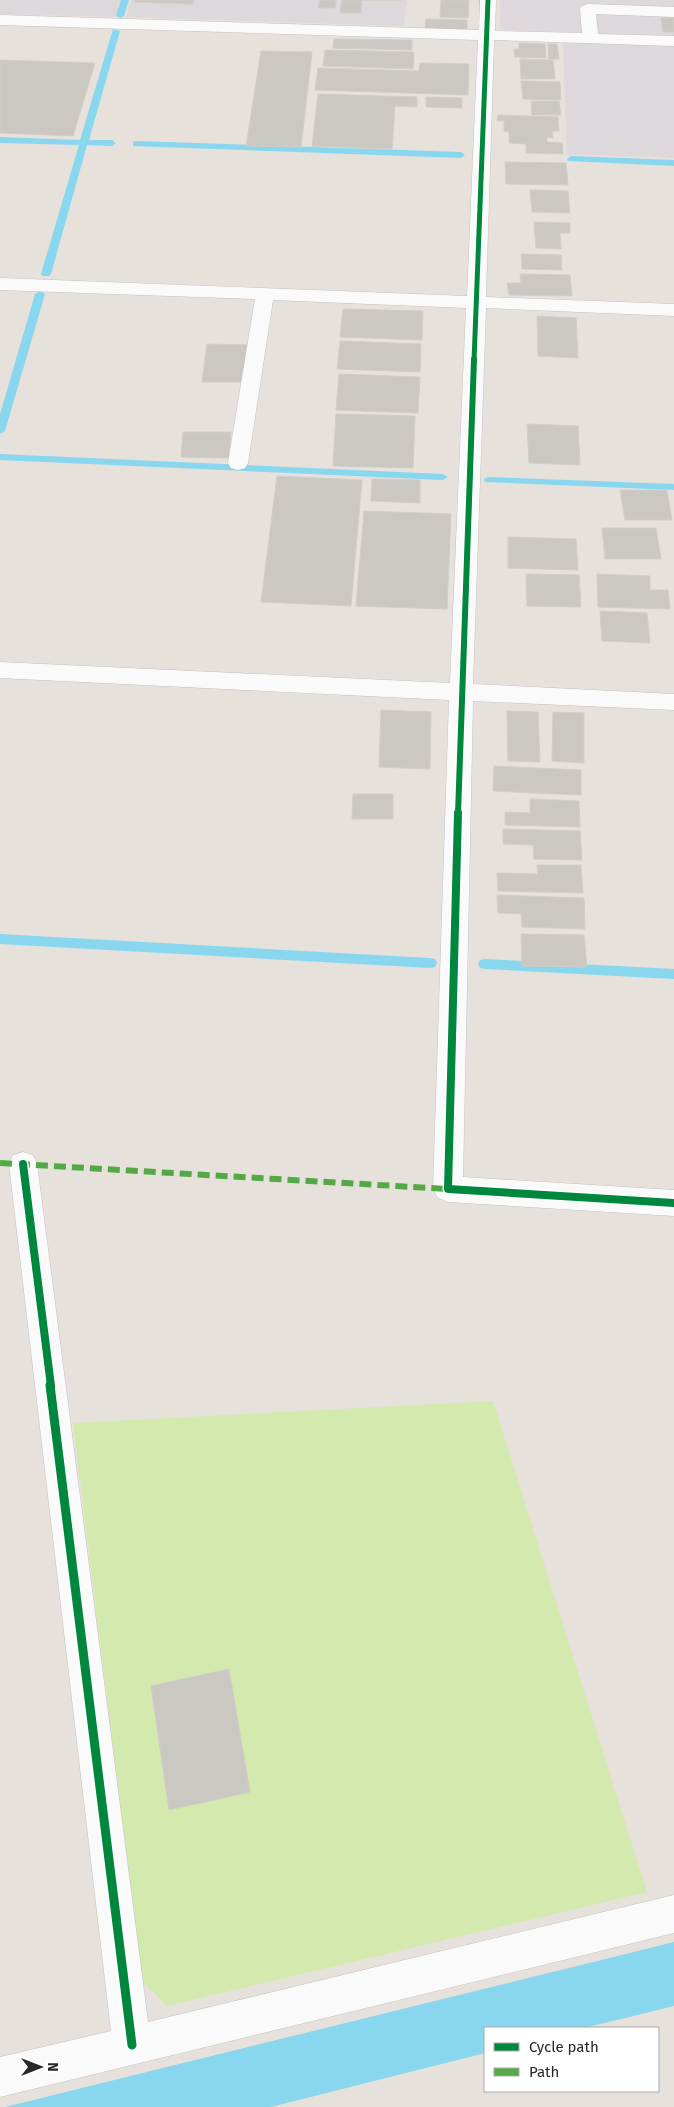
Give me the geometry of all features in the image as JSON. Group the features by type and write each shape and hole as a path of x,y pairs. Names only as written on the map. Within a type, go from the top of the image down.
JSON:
{"street":[{"path":"488,0 461,692 448,1189 674,1203"},
{"path":"590,39 588,9 674,12"},
{"path":"0,20 674,41"},
{"path":"0,284 674,310"},
{"path":"238,464 265,294"},
{"path":"0,670 674,702"},
{"path":"23,1164 132,2045"},
{"path":"0,2077 674,1914"}],"shaded area":[{"path":"0,0 121,0 116,17 0,14"},
{"path":"131,0 407,0 404,26 126,17"},
{"path":"500,0 674,0 674,36 505,30 500,27"},
{"path":"563,43 674,46 674,158 567,154"}],"green space":[{"path":"493,1401 647,1892 167,2006 142,1980 73,1423"}],"water":[{"path":"674,1942 674,2006 588,2027 484,2027 484,2053 271,2107 5,2107"}],"building":[{"path":"135,0 194,0 193,4 135,2"},
{"path":"320,0 336,0 335,8 318,8"},
{"path":"342,0 362,0 361,13 340,13"},
{"path":"441,0 469,0 468,18 440,17"},
{"path":"661,18 674,18 674,32 663,32"},
{"path":"426,19 467,20 467,30 425,29"},
{"path":"334,39 412,40 412,50 333,48"},
{"path":"519,43 545,44 546,58 515,57 514,49 519,49"},
{"path":"548,44 557,44 559,59 549,59"},
{"path":"325,50 414,52 413,69 323,66"},
{"path":"261,51 312,52 301,147 246,146"},
{"path":"520,59 553,60 555,79 521,79"},
{"path":"0,60 95,63 73,136 0,133"},
{"path":"420,63 469,64 468,95 315,90 318,68 419,71"},
{"path":"521,81 560,82 561,100 523,99"},
{"path":"318,94 417,97 417,107 395,106 392,149 312,146"},
{"path":"426,97 462,98 462,108 426,107"},
{"path":"531,101 559,101 561,115 532,115"},
{"path":"498,115 558,117 559,131 552,131 553,138 547,137 547,142 562,143 563,154 526,153 526,144 509,143 509,132 504,131 504,121 497,121"},
{"path":"505,162 566,163 568,185 506,184"},
{"path":"530,190 568,191 570,213 532,212"},
{"path":"534,222 570,223 570,233 560,233 561,249 536,248"},
{"path":"521,254 561,255 562,270 522,269"},
{"path":"520,274 570,275 572,296 509,295 507,283 521,283"},
{"path":"343,309 423,311 422,340 340,337"},
{"path":"537,316 576,318 578,358 538,356"},
{"path":"340,341 421,344 420,372 337,369"},
{"path":"207,344 251,345 247,382 202,382"},
{"path":"339,374 420,377 418,413 336,410"},
{"path":"336,414 415,416 413,468 333,466"},
{"path":"527,424 578,426 580,465 529,463"},
{"path":"183,432 231,432 229,458 181,457"},
{"path":"277,476 362,480 351,606 261,602"},
{"path":"372,479 420,480 420,503 371,501"},
{"path":"620,490 667,490 672,520 625,520"},
{"path":"364,511 451,514 447,609 356,606"},
{"path":"602,528 656,528 661,559 605,559"},
{"path":"508,537 576,539 578,570 508,568"},
{"path":"526,574 579,575 581,607 527,606"},
{"path":"597,574 650,576 650,590 668,590 670,609 598,607"},
{"path":"600,611 647,613 650,643 602,641"},
{"path":"381,710 431,712 430,769 379,767"},
{"path":"507,711 538,712 540,762 508,761"},
{"path":"553,712 584,713 584,763 552,761"},
{"path":"494,766 581,770 581,795 493,791"},
{"path":"353,794 393,794 393,819 352,819"},
{"path":"530,799 579,801 580,827 505,825 505,812 530,813"},
{"path":"503,829 580,831 582,860 534,859 533,845 503,844"},
{"path":"537,865 581,865 583,893 498,891 497,873 538,874"},
{"path":"497,895 584,898 585,929 522,927 521,914 498,913"},
{"path":"521,934 584,935 587,967 522,966"},
{"path":"229,1669 250,1792 169,1810 151,1686"}],"waterway":[{"path":"120,16 125,0"},
{"path":"84,142 116,31"},
{"path":"0,140 84,142"},
{"path":"46,274 84,142"},
{"path":"84,142 112,143"},
{"path":"136,144 461,155"},
{"path":"571,159 674,163"},
{"path":"0,431 40,294"},
{"path":"0,457 443,477"},
{"path":"489,480 674,487"},
{"path":"0,939 430,963"},
{"path":"485,964 674,974"}],"marked path":[{"path":"0,1163 448,1189"}],"cycle path":[{"path":"488,0 461,692 448,1189 674,1203"},
{"path":"23,1164 132,2045"}]}
